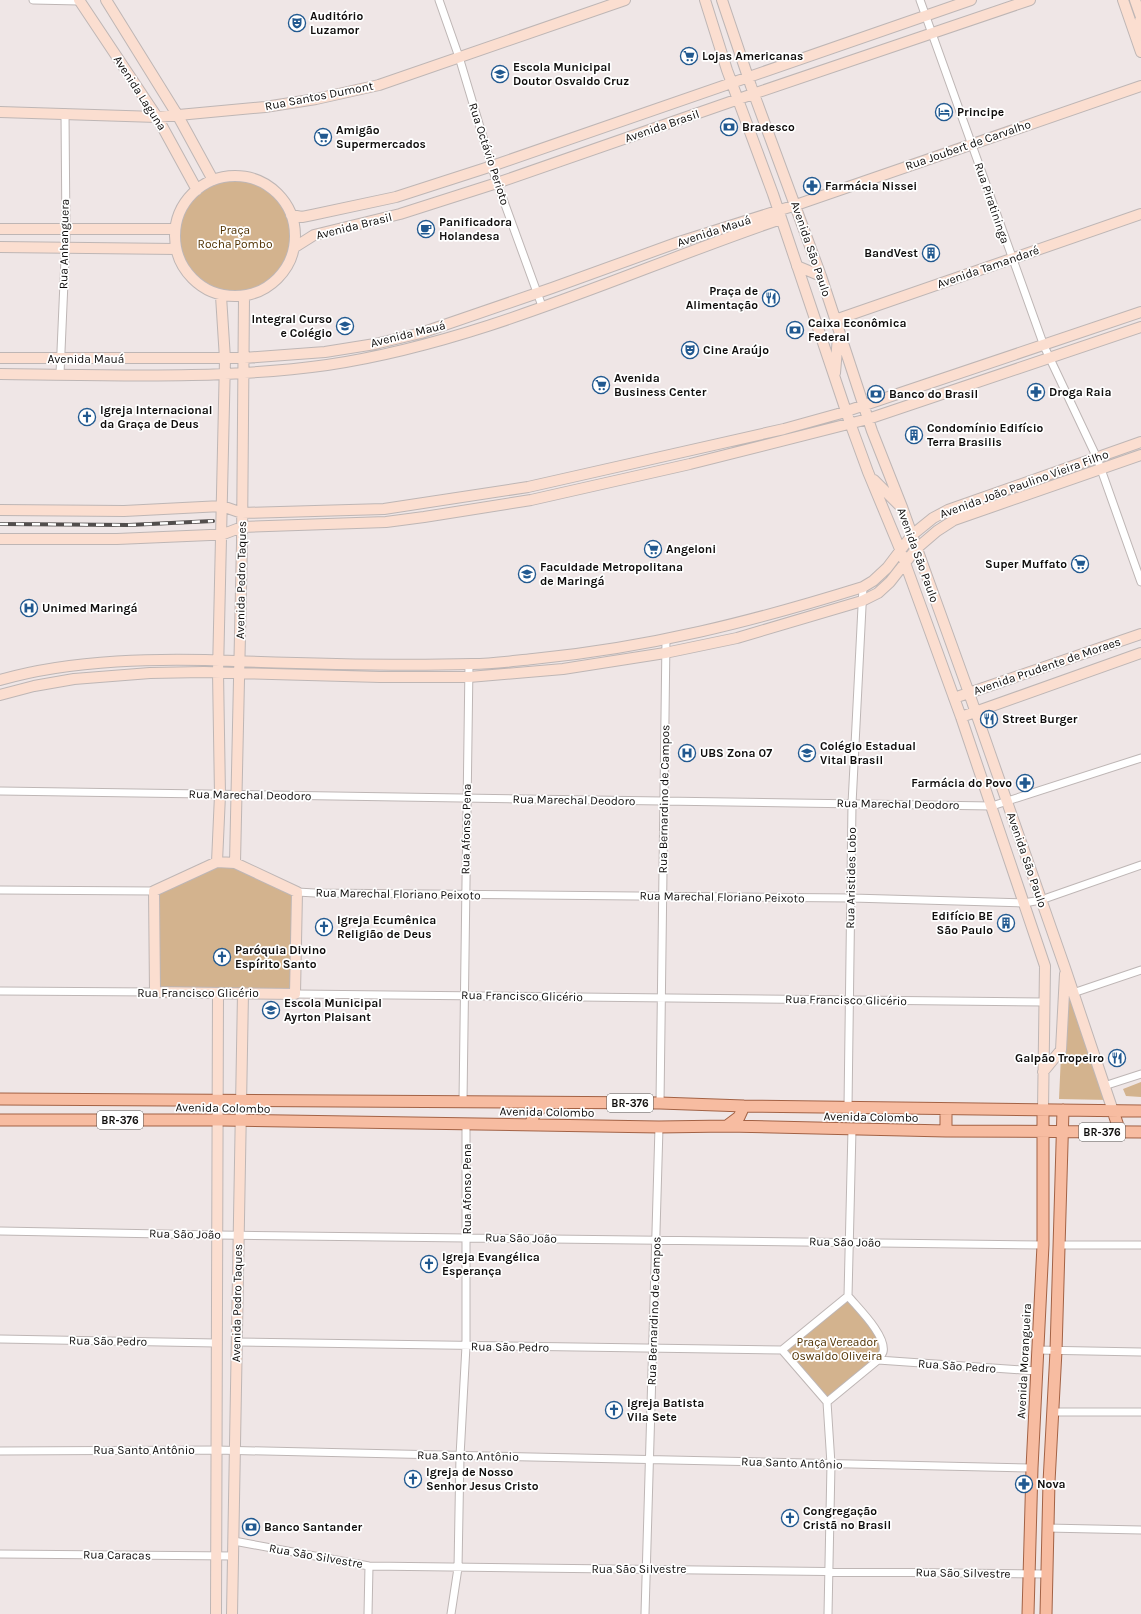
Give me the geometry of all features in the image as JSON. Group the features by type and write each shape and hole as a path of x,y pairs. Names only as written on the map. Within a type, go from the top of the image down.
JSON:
{"main road":[{"path":"79,0 90,0"},
{"name":"Avenida Laguna","path":"79,0 157,117 196,190"},
{"name":"Avenida Laguna","path":"106,0 178,116 213,180"},
{"name":"Rua Santos Dumont","path":"0,112 157,117 265,107 316,99 379,85 625,0"},
{"name":"Avenida São Paulo","path":"705,0 732,82 780,215 846,412 868,472 905,563 961,717 1045,966 1046,982 1044,1002 1043,1110"},
{"name":"Avenida Brasil","path":"291,215 302,217 396,197 492,166 747,76 971,0"},
{"name":"Avenida Brasil","path":"295,247 314,235 400,214 497,183 1030,0"},
{"path":"1123,0 1141,52"},
{"path":"1135,0 1141,17 1136,39"},
{"path":"715,30 723,4"},
{"name":"Avenida São Paulo","path":"723,4 753,94 796,204 863,406 902,507 969,693 1065,968 1112,1111"},
{"name":"Rua Joubert de Carvalho","path":"796,204 1141,86"},
{"path":"753,141 774,150"},
{"path":"229,176 248,178 267,185 281,198 291,215 296,231 295,247 283,272 272,283 259,291 244,296 221,296 208,290 192,279 181,265 176,249 175,229 182,207 196,190 213,180 229,176"},
{"name":"Avenida Mauá","path":"0,374 244,373 327,365 382,354 455,335 542,306 780,215 796,204"},
{"name":"Avenida Tamandaré","path":"835,320 1141,214"},
{"name":"Avenida Mauá","path":"0,358 225,359 325,352 375,344 451,324 678,242 780,215"},
{"path":"0,229 175,229"},
{"path":"0,247 176,249"},
{"path":"797,266 821,276"},
{"name":"Avenida Pedro Taques","path":"217,862 220,794 218,660 225,359 221,296"},
{"name":"Avenida Pedro Taques","path":"235,863 238,795 240,672 244,296"},
{"path":"0,510 124,511 222,506 242,513 384,509 528,487 784,429 846,412 1141,312"},
{"path":"451,324 455,335"},
{"path":"0,539 117,539 221,535 242,527 386,522 531,500 694,463 851,424 1141,326"},
{"path":"835,379 838,330"},
{"name":"Avenida João Paulino Vieira Filho","path":"0,680 73,666 139,661 218,660 469,664 562,656 666,639 758,618 863,587 873,581 888,568 912,535 932,518 948,510 1141,442"},
{"name":"Avenida João Paulino Vieira Filho","path":"0,695 34,686 74,679 139,673 240,672 380,677 469,676 563,669 665,653 761,631 862,601 878,593 890,582 916,549 937,531 954,520 1141,455"},
{"path":"868,472 888,495 902,507"},
{"path":"384,509 386,522"},
{"path":"758,618 761,631"},
{"name":"Avenida Prudente de Moraes","path":"954,698 1141,634"},
{"name":"Avenida Prudente de Moraes","path":"961,717 1141,653"},
{"path":"562,656 563,669"},
{"path":"139,661 139,673"},
{"path":"308,662 308,674"},
{"path":"155,992 154,891 217,862 235,863 297,892 295,994"},
{"path":"1043,1072 1061,1050 1065,968"},
{"name":"Rua Francisco Glicério","path":"155,992 295,994"},
{"name":"Avenida Pedro Taques","path":"216,1614 218,993"},
{"name":"Avenida Pedro Taques","path":"232,1614 243,993"},
{"name":"Avenida Colombo","path":"0,1099 463,1101 546,1104 660,1103 744,1106 1141,1111"},
{"path":"531,1125 532,1116 546,1104"},
{"path":"727,1126 739,1117 744,1106"},
{"path":"946,1109 946,1131"},
{"name":"Avenida Morangueira","path":"1028,1614 1032,1468 1042,1245 1043,1110"},
{"path":"1046,1614 1047,1528 1056,1351 1063,1110"},
{"path":"1112,1111 1120,1132"},
{"name":"Avenida Colombo","path":"0,1120 217,1120 241,1122 659,1127 727,1126 946,1131 1141,1132"}],"street":[{"path":"33,0 79,0"},
{"name":"Rua Octávio Perioto","path":"439,0 459,57 497,183 542,306"},
{"name":"Rua Piratininga","path":"920,0 1044,346 1097,458 1141,582"},
{"name":"Rua Anhanguera","path":"60,374 66,230 65,113"},
{"name":"Rua Aristides Lobo","path":"848,1107 852,898 852,804 863,587"},
{"name":"Rua Bernardino de Campos","path":"660,1103 666,639"},
{"name":"Rua Afonso Pena","path":"463,1101 469,664"},
{"name":"Rua Marechal Deodoro","path":"0,792 992,806 1141,758"},
{"name":"Rua Marechal Floriano Peixoto","path":"297,892 852,898 1024,903 1040,900 1141,865"},
{"path":"0,890 154,891"},
{"path":"1073,993 1141,970"},
{"name":"Rua Francisco Glicério","path":"0,991 155,992"},
{"name":"Rua Francisco Glicério","path":"295,994 1044,1002"},
{"path":"1104,1086 1141,1074"},
{"name":"Rua Afonso Pena","path":"451,1614 458,1568 460,1456 466,1346 466,1124"},
{"name":"Rua Bernardino de Campos","path":"645,1614 659,1127"},
{"path":"827,1402 878,1360 883,1352 883,1343 878,1331 848,1296 852,1129"},
{"name":"Rua São João","path":"0,1231 1042,1245"},
{"path":"1059,1245 1141,1245"},
{"path":"828,1614 831,1464 827,1402 782,1350 848,1296"},
{"name":"Rua São Pedro","path":"0,1339 216,1343"},
{"name":"Rua São Pedro","path":"237,1342 782,1350"},
{"path":"1037,1350 1141,1352"},
{"name":"Rua São Pedro","path":"878,1360 1036,1371"},
{"path":"1053,1412 1141,1412"},
{"name":"Rua Santo Antônio","path":"0,1451 236,1450 1032,1468"},
{"path":"1047,1528 1141,1530"},
{"name":"Rua São Silvestre","path":"234,1541 369,1566 1046,1574"},
{"name":"Rua Caracas","path":"0,1554 234,1556"},
{"path":"368,1614 369,1566"}],"green space":[{"name":"Praça Rocha Pombo","path":"235,176 247,177 258,181 268,186 277,194 285,203 290,213 294,224 294,248 290,259 285,269 277,278 268,286 258,291 247,295 235,296 223,295 212,291 202,286 193,278 185,269 180,259 176,248 175,236 176,224 180,213 185,203 193,194 202,186 212,181 223,177"},
{"path":"221,862 297,892 295,994 155,992 154,891"},
{"path":"1065,968 1109,1100 1059,1099"},
{"path":"1141,1082 1141,1097 1126,1096 1123,1089"},
{"name":"Praça Vereador Oswaldo Oliveira","path":"848,1296 878,1331 883,1352 827,1402 782,1350"}],"railway":[{"path":"0,524 129,525 213,521"}],"place":[{"name":"Auditório Luzamor","path":"297,23"},
{"name":"Lojas Americanas","path":"689,56"},
{"name":"Escola Municipal Doutor Osvaldo Cruz","path":"500,74"},
{"name":"Principe","path":"944,112"},
{"name":"Bradesco","path":"729,127"},
{"name":"Amigão Supermercados","path":"323,137"},
{"name":"Farmácia Nissei","path":"812,186"},
{"name":"Panificadora Holandesa","path":"426,229"},
{"name":"BandVest","path":"931,253"},
{"name":"Praça de Alimentação","path":"771,298"},
{"name":"Integral Curso e Colégio","path":"345,326"},
{"name":"Caixa Econômica Federal","path":"795,330"},
{"name":"Cine Araújo","path":"690,350"},
{"name":"Avenida Business Center","path":"601,385"},
{"name":"Droga Raia","path":"1036,392"},
{"name":"Banco do Brasil","path":"876,394"},
{"name":"Igreja Internacional da Graça de Deus","path":"87,417"},
{"name":"Condomínio Edifício Terra Brasilis","path":"914,435"},
{"name":"Angeloni","path":"653,549"},
{"name":"Super Muffato","path":"1080,564"},
{"name":"Faculdade Metropolitana de Maringá","path":"527,574"},
{"name":"Unimed Maringá","path":"29,608"},
{"name":"Street Burger","path":"989,719"},
{"name":"UBS Zona 07","path":"687,753"},
{"name":"Colégio Estadual Vital Brasil","path":"807,753"},
{"name":"Farmácia do Povo","path":"1025,783"},
{"name":"Edifício BE São Paulo","path":"1006,923"},
{"name":"Igreja Ecumênica Religião de Deus","path":"324,927"},
{"name":"Paróquia Divino Espírito Santo","path":"222,957"},
{"name":"Escola Municipal Ayrton Plaisant","path":"271,1010"},
{"name":"Galpão Tropeiro","path":"1117,1058"},
{"name":"Igreja Evangélica Esperança","path":"429,1264"},
{"name":"Igreja Batista Vila Sete","path":"614,1410"},
{"name":"Igreja de Nosso Senhor Jesus Cristo","path":"413,1479"},
{"name":"Nova","path":"1024,1484"},
{"name":"Congregação Cristã no Brasil","path":"790,1518"},
{"name":"Banco Santander","path":"251,1527"}]}
